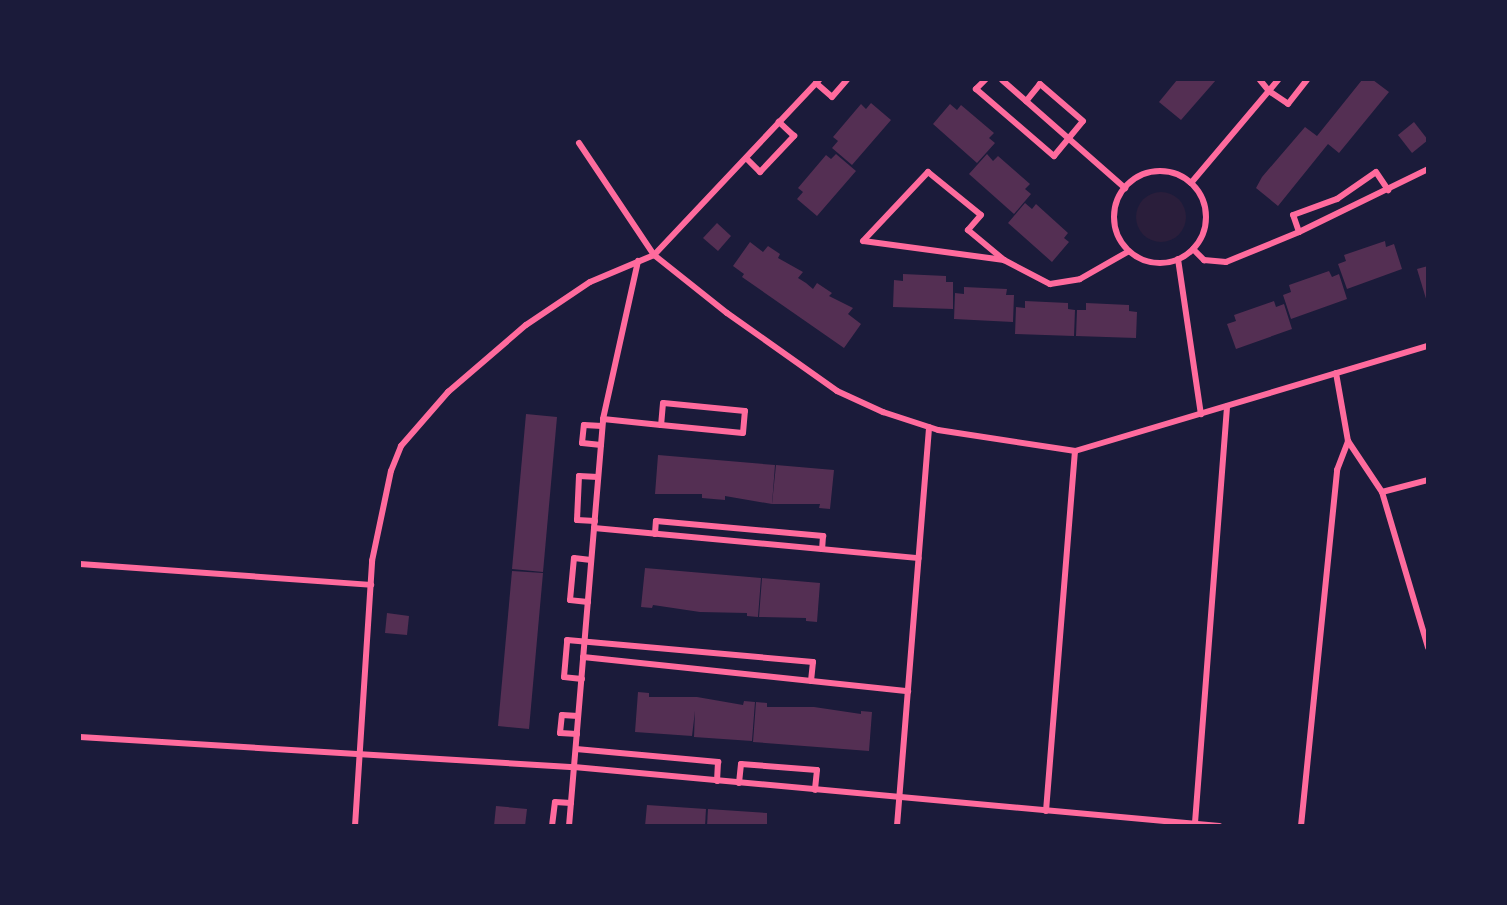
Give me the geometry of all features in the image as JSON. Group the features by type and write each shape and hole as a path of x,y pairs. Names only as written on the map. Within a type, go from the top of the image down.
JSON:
{"street":[{"path":"355,825 371,585 390,471 401,446 424,417 526,325 590,282 654,255 818,81 832,97 847,80"},
{"path":"985,80 976,89 1054,156 1083,121 1040,84 1026,101"},
{"path":"1002,80 1125,188"},
{"path":"1260,80 1269,91 1288,104 1307,80"},
{"path":"1191,183 1278,80"},
{"path":"746,158 760,172 794,136 779,122"},
{"path":"579,143 654,255 736,320 837,392 929,427 1075,451 1428,346"},
{"path":"1193,249 1204,260 1226,262 1299,232 1428,169"},
{"path":"1004,260 863,241 928,172 981,215 968,230 1004,260 1050,284 1080,279 1129,251"},
{"path":"1154,172 1174,173 1191,183 1203,199 1206,219 1193,249 1179,260 1152,263 1129,251 1115,224 1116,205 1125,188 1154,172"},
{"path":"1299,232 1293,215 1338,199 1376,172 1388,190"},
{"path":"1179,260 1201,414"},
{"path":"569,825 602,423 638,261"},
{"path":"1336,373 1348,441 1382,492 1428,647"},
{"path":"601,445 582,443 584,425 602,423 661,425 743,433 746,411 663,403 661,425"},
{"path":"1195,824 1227,406"},
{"path":"897,825 929,427"},
{"path":"1301,825 1337,470 1348,441"},
{"path":"1046,811 1075,451"},
{"path":"595,521 577,520 579,476 598,477"},
{"path":"1382,492 1428,480"},
{"path":"655,534 656,521 823,536 822,549"},
{"path":"594,528 919,558"},
{"path":"588,602 570,600 574,558 591,560"},
{"path":"80,564 371,585"},
{"path":"582,679 564,677 567,640 813,662 811,681"},
{"path":"583,657 908,691"},
{"path":"577,734 560,733 561,715 578,716"},
{"path":"80,737 574,767 1219,825"},
{"path":"576,749 718,762 717,781"},
{"path":"739,783 741,764 817,770 816,790"},
{"path":"552,825 555,802 571,803"}],"shaded area":[{"path":"1166,192 1179,199 1185,207 1185,227 1179,235 1171,241 1156,242 1143,235 1137,227 1136,212 1143,199 1151,193"}],"building":[{"path":"1177,80 1216,80 1181,120 1159,102"},
{"path":"1362,80 1373,80 1389,92 1339,153 1328,144 1278,206 1256,188 1262,177 1305,127 1317,136"},
{"path":"871,103 891,120 852,165 832,148 838,141 833,137 861,104 866,109"},
{"path":"950,104 957,110 961,105 994,133 989,138 995,143 977,163 933,124"},
{"path":"1414,122 1428,140 1412,153 1398,135"},
{"path":"836,154 856,171 817,216 797,199 803,192 798,188 826,155 831,159"},
{"path":"987,154 993,161 998,156 1030,184 1025,189 1031,194 1014,214 969,174"},
{"path":"1025,203 1032,209 1036,204 1068,233 1064,238 1069,242 1052,262 1008,223"},
{"path":"717,223 731,236 718,251 703,238"},
{"path":"1385,241 1386,247 1394,244 1402,269 1347,289 1338,264 1346,261 1344,255"},
{"path":"750,242 763,252 768,246 780,254 778,258 803,272 798,278 813,289 817,283 832,293 829,296 853,308 848,314 861,324 844,348 742,277 744,274 733,266"},
{"path":"1428,266 1428,302 1427,302 1417,269"},
{"path":"1329,271 1332,277 1339,274 1347,299 1291,319 1283,295 1291,292 1289,285"},
{"path":"903,274 946,276 946,282 953,282 953,309 893,307 894,280 903,281"},
{"path":"964,287 1007,289 1006,295 1014,295 1013,322 954,319 955,293 964,294"},
{"path":"1025,301 1068,303 1068,309 1075,310 1074,336 1015,334 1016,307 1025,308"},
{"path":"1274,301 1276,307 1284,304 1292,329 1236,349 1227,324 1236,321 1234,315"},
{"path":"1086,303 1129,305 1129,311 1137,312 1136,338 1076,336 1077,310 1086,310"},
{"path":"526,414 557,417 543,572 512,569"},
{"path":"658,455 775,465 772,504 725,496 725,500 702,498 702,494 655,494"},
{"path":"776,465 834,470 830,509 819,508 820,504 772,504"},
{"path":"645,568 761,578 758,617 747,616 747,613 700,612 653,605 652,608 641,607"},
{"path":"512,571 543,573 529,729 498,726"},
{"path":"762,578 820,583 817,622 806,621 806,618 759,617"},
{"path":"387,613 409,616 407,635 385,633"},
{"path":"638,692 649,693 649,697 697,697 743,705 744,701 755,702 752,741 694,737 695,711 692,736 635,732"},
{"path":"756,702 767,703 767,707 814,707 861,714 861,711 872,712 869,751 753,742"},
{"path":"647,805 706,809 705,826 645,826"},
{"path":"496,806 527,809 525,826 494,826"},
{"path":"708,809 767,813 767,826 707,826"}]}
